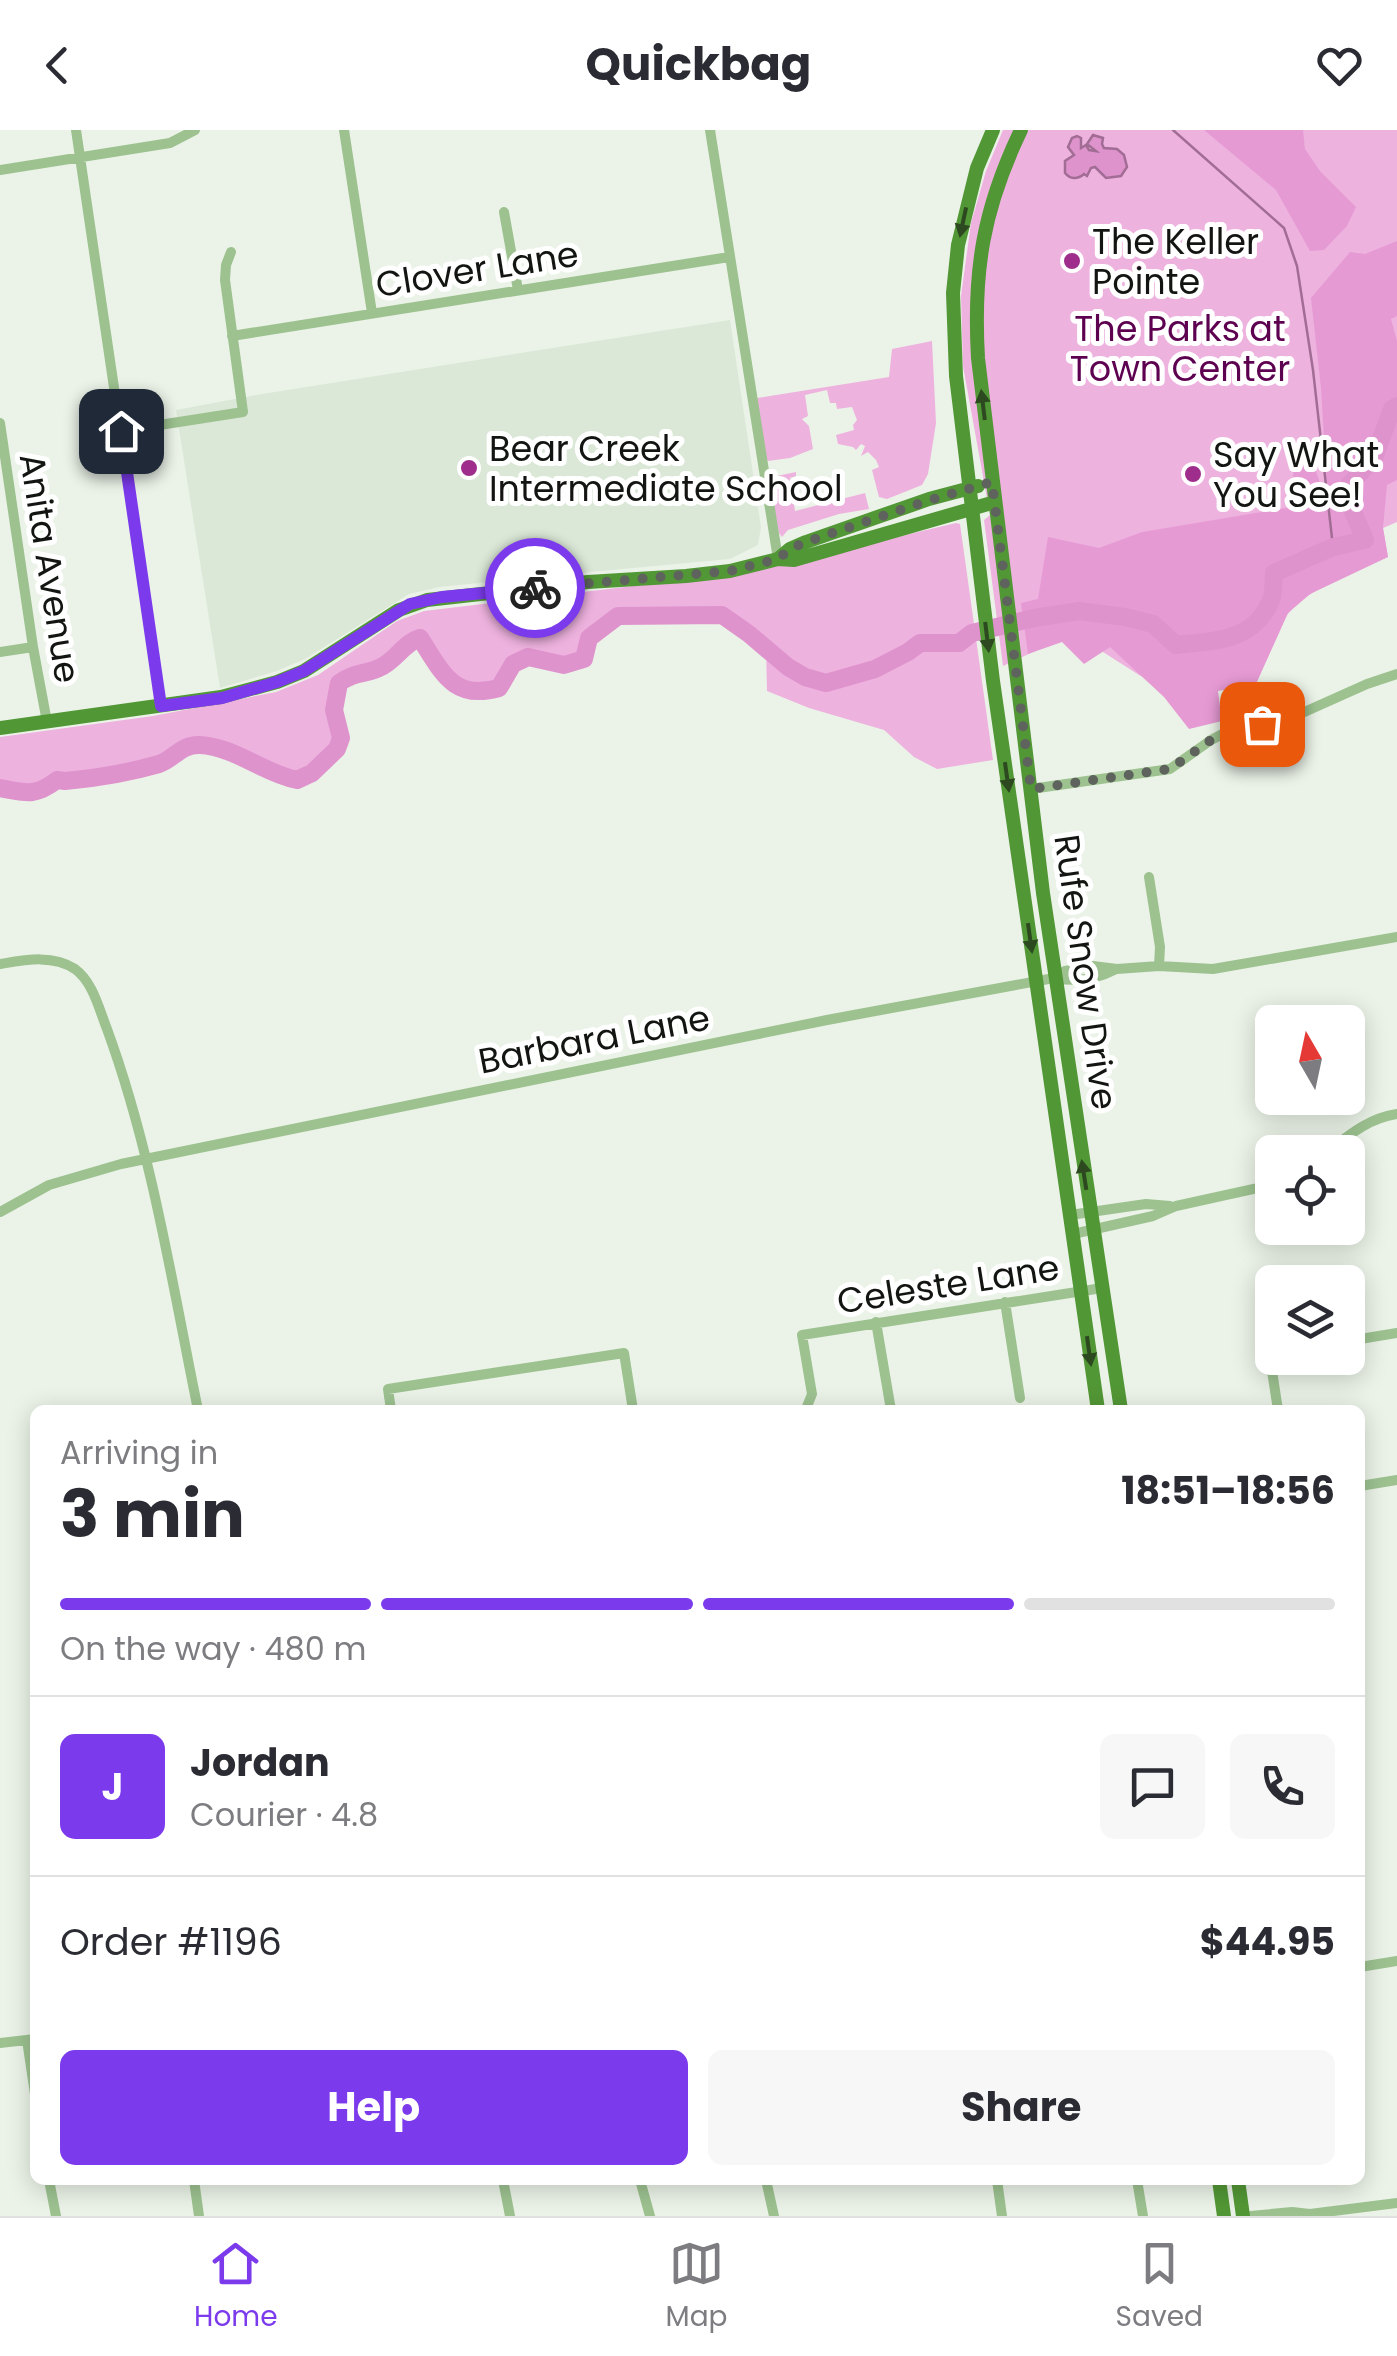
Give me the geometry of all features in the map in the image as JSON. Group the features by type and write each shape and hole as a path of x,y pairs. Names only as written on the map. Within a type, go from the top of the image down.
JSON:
{"main road":[{"name":"Rufe Snow Drive","path":"993,130 977,168 960,232 953,292 956,376 992,681 1097,1405"},
{"name":"Rufe Snow Drive","path":"1020,130 991,201 980,251 978,358 1054,978 1120,1405"},
{"path":"977,168 1000,176"},
{"path":"778,559 806,542 992,482"},
{"path":"0,728 222,698 277,682 304,671 399,610 427,600 715,573 778,559 794,560 995,502"},
{"path":"1220,2185 1224,2216"},
{"path":"1239,2185 1247,2216"}],"street":[{"path":"76,130 161,706"},
{"path":"0,170 170,143 195,130"},
{"path":"344,130 372,313"},
{"path":"710,130 778,559"},
{"path":"504,212 518,290"},
{"path":"121,431 243,412 225,280 231,252"},
{"name":"Clover Lane","path":"232,336 730,258"},
{"name":"Anita Avenue","path":"0,422 47,722"},
{"path":"0,652 33,647"},
{"path":"1031,789 1170,769 1242,724 1282,722 1397,674"},
{"path":"1149,878 1160,948 1159,966"},
{"name":"Barbara Lane","path":"0,1212 49,1185 146,1159 696,1046 1054,978 1065,971 1093,966 1213,969 1397,936"},
{"path":"0,964 57,961 84,978 95,998 122,1068 146,1159 197,1405"},
{"path":"1349,1135 1383,1116 1397,1114"},
{"path":"1073,1234 1255,1188"},
{"path":"1070,1215 1146,1204 1176,1206"},
{"name":"Celeste Lane","path":"807,1405 812,1394 802,1335 1102,1288"},
{"path":"1005,1302 1020,1398"},
{"path":"876,1322 890,1405"},
{"path":"1365,1338 1397,1333"},
{"path":"390,1405 388,1389 624,1353 632,1405"},
{"path":"1273,1375 1277,1405"},
{"path":"1365,1485 1397,1480"},
{"path":"1365,1966 1397,1961"},
{"path":"0,2043 30,2039"},
{"path":"51,2185 56,2216"},
{"path":"195,2185 199,2216"},
{"path":"505,2185 510,2216"},
{"path":"641,2185 650,2216"},
{"path":"767,2185 774,2216"},
{"path":"998,2185 1002,2216"},
{"path":"1139,2185 1143,2216"},
{"path":"1247,2216 1394,2208"}],"shaded area":[{"path":"1204,130 1303,130 1305,149 1320,171 1356,207 1347,226 1324,250 1310,251 1276,190"},
{"path":"1093,135 1103,138 1104,148 1117,149 1124,155 1127,167 1121,176 1106,178 1095,167 1087,176 1074,178 1065,173 1065,161 1074,155 1068,147 1072,138 1081,138 1081,148 1086,145 1096,151 1087,144"},
{"path":"1397,241 1397,316 1391,319 1397,341 1397,480 1387,485 1383,528 1388,557 1310,594 1288,613 1256,684 1218,691 1222,721 1189,729 1164,697 1110,647 1084,664 1062,642 1028,654 1021,603 1038,599 1048,537 1099,548 1142,532 1292,507 1294,456 1310,454 1328,506 1311,298 1350,252 1365,254"},
{"name":"Bear Creek Intermediate School","path":"730,320 761,527 758,545 730,559 440,587 409,594 305,659 220,688 176,410"}],"green space":[{"name":"The Parks at Town Center","path":"1003,130 1397,130 1397,522 1383,528 1388,557 1316,590 1284,620 1180,696 1078,636 1069,635 1003,666 984,520 990,515 963,366 961,296 971,223"},
{"path":"932,341 936,423 928,474 922,485 887,499 879,497 872,470 879,467 876,460 868,452 861,456 865,446 861,444 856,450 838,444 836,435 854,430 857,420 852,407 837,409 836,403 830,403 827,390 805,395 808,416 802,419 809,426 813,449 790,458 766,459 757,398 889,377 892,349"},
{"path":"796,472 790,478 795,511 865,493 869,509 788,530 782,537 769,483 772,477"},
{"path":"960,524 993,760 937,769 914,757 884,730 767,691 766,648 722,615 618,616 589,638 584,659 564,665 528,658 513,664 499,688 483,691 450,681 420,638 414,640 385,665 339,683 334,710 341,738 337,749 312,773 297,780 225,750 200,745 136,772 57,780 30,792 0,787 0,737 153,716 276,692 318,675 397,621 424,611 719,579"}],"waterway":[{"path":"1173,130 1284,228 1297,266 1313,370 1333,547"},
{"path":"0,788 30,792 57,780 124,773 159,764 188,747 200,745 225,750 297,780 312,773 337,749 341,738 334,710 339,683 385,665 420,638 450,681 483,691 499,688 513,664 528,657 564,665 584,659 589,638 618,616 722,615 788,667 826,683 875,669 920,643 959,643 972,633 1079,611 1153,624 1176,645 1233,636 1265,612 1272,597 1274,573 1333,547 1365,540 1349,502 1349,485 1374,458 1392,409 1397,406"}],"way so far":[{"path":"535,588 730,571 778,559 806,542 992,482 1031,789 1170,769 1242,724 1262,724"}],"place":[{"name":"The Keller Pointe","path":"1072,261"},
{"name":"Bear Creek Intermediate School","path":"469,468"},
{"name":"Say What You See!","path":"1193,474"}],"route":[{"path":"121,431 161,706 222,698 304,671 410,604 535,588"}]}
